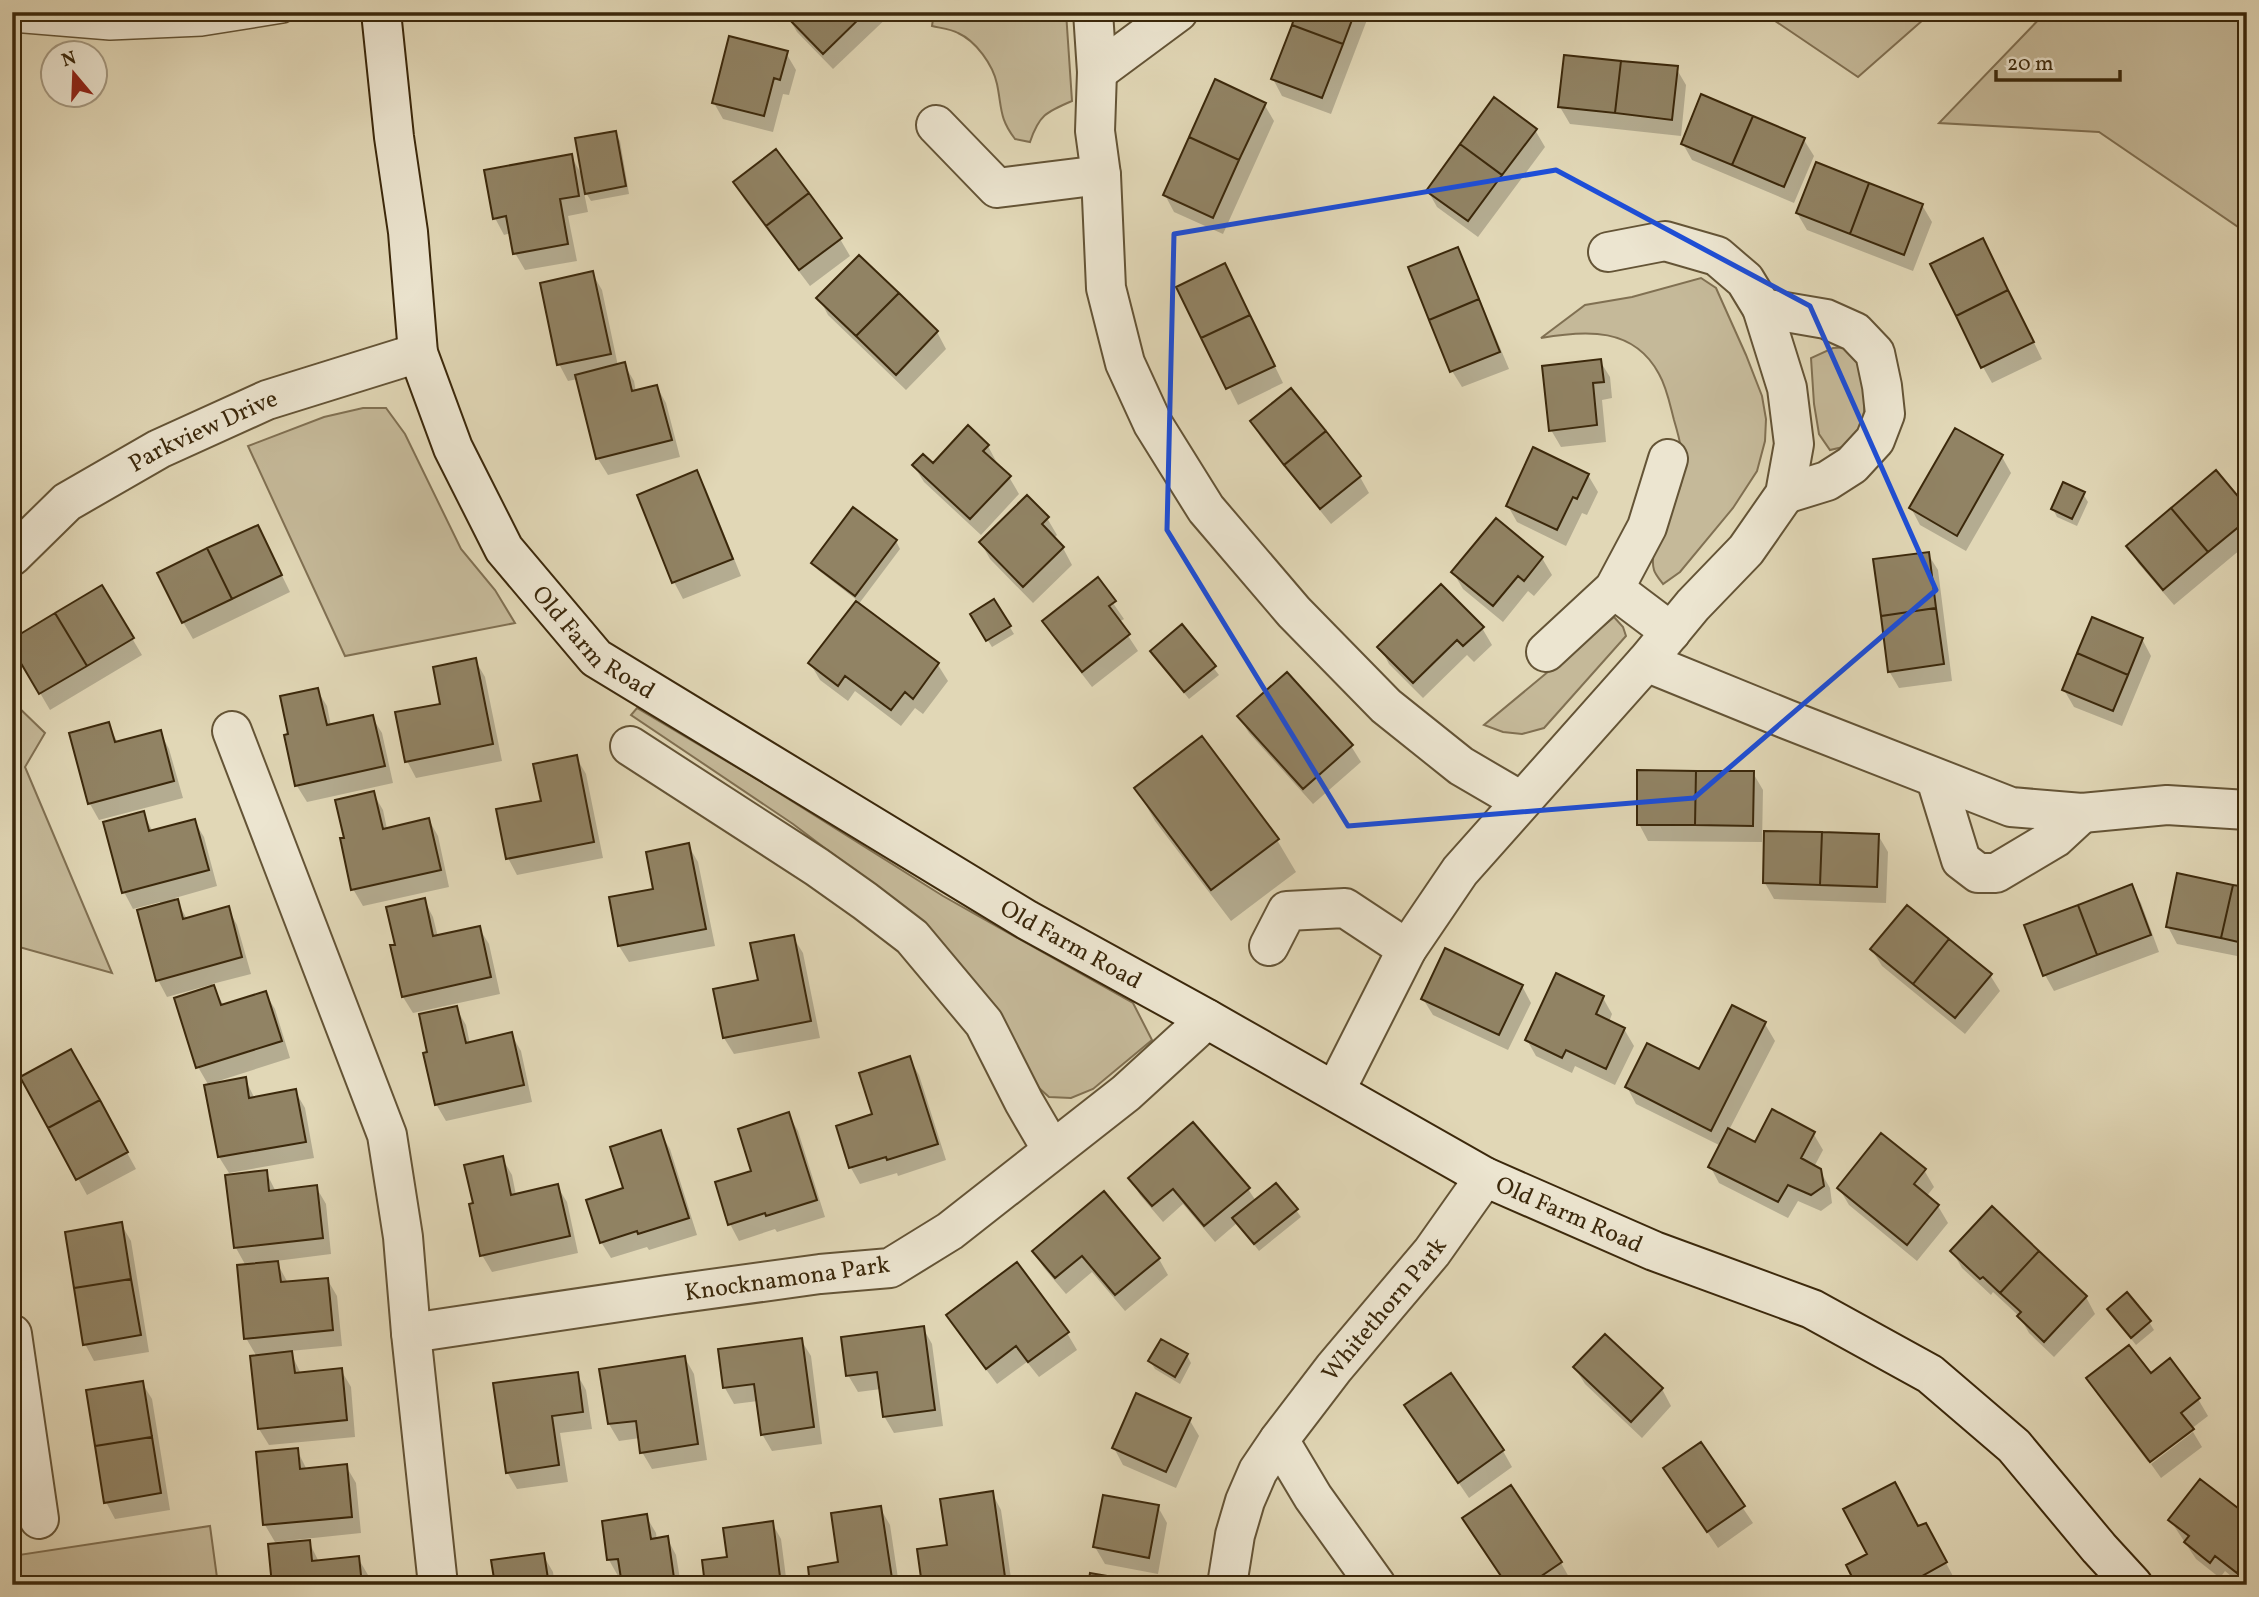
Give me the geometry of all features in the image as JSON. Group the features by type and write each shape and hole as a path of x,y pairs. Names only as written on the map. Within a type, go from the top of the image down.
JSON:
{"street":[{"name":"Old Farm Road","path":"381,12 394,137 408,232 418,353 453,448 504,549 596,658 1027,920 1485,1177 1654,1251 1812,1309 1930,1374 2014,1446 2133,1585"},
{"path":"1093,12 1097,72 1096,131 1101,175 1106,288 1125,363 1153,424 1206,509 1294,612 1386,706 1461,766 1521,801"},
{"path":"1097,72 1178,12"},
{"path":"936,125 997,188 1101,175"},
{"path":"1335,1091 1407,949 1461,871 1746,550 1785,494 1794,444 1787,388 1762,309 1745,280 1717,256 1665,242 1608,252"},
{"path":"1762,309 1826,319 1855,332 1875,353 1882,386 1885,414 1875,440 1852,465 1827,481 1785,494"},
{"name":"Parkview Drive","path":"12,556 67,502 159,449 268,400 418,353"},
{"path":"1546,652 1614,589 1647,527 1668,459"},
{"path":"1614,589 1671,632"},
{"path":"1646,662 2011,807 2082,813 2167,805 2247,810"},
{"path":"232,731 387,1135 403,1237 438,1585"},
{"path":"630,746 806,860 912,937 984,1023 1052,1150"},
{"path":"1936,779 1961,860 1978,873 1996,873 2055,838 2082,813"},
{"path":"1269,946 1287,911 1345,908 1407,949"},
{"name":"Knocknamona Park","path":"411,1333 820,1274 890,1268 950,1231 1126,1093 1207,1019"},
{"name":"Whitethorn Park","path":"1227,1585 1234,1535 1258,1471 1334,1368 1432,1252 1485,1177"},
{"path":"12,1334 39,1519"},
{"path":"1279,1440 1313,1497 1376,1585"}],"lane":[{"path":"12,21 110,29 202,25 283,12"}],"highlighted area":[{"path":"1556,170 1810,306 1936,590 1694,798 1348,826 1167,530 1174,234"}],"shaded area":[{"path":"934,12 1066,12 1072,101 1056,108 1040,120 1030,142 1015,139 1004,119 997,84 988,62 965,37 932,26"},
{"path":"1762,12 1932,12 1858,77"},
{"path":"2046,12 2247,12 2247,233 2099,132 1939,123"},
{"path":"1701,278 1716,288 1746,355 1762,396 1766,419 1765,441 1757,471 1733,508 1680,572 1663,584 1654,570 1654,550 1678,493 1683,468 1678,435 1662,379 1649,359 1623,340 1592,333 1541,338 1585,305 1632,297"},
{"path":"1851,347 1867,366 1864,412 1858,437 1843,447 1830,450 1819,434 1811,358 1833,348"},
{"path":"363,408 386,408 405,434 461,549 495,590 515,623 345,656 248,446 324,417"},
{"path":"1614,617 1623,627 1626,636 1544,728 1522,734 1503,732 1484,725"},
{"path":"12,701 45,733 25,767 112,973 12,945"},
{"path":"637,708 760,781 943,896 1133,1003 1152,1040 1093,1089 1071,1098 1049,1097 1039,1088 1013,1040 978,986 934,938 883,892 793,824 631,715"},
{"path":"210,1526 218,1585 12,1585 12,1556"}],"building":[{"path":"788,12 859,12 862,16 823,54 785,15"},
{"path":"1296,12 1355,12 1343,44 1292,25"},
{"path":"1292,25 1343,44 1322,98 1271,79"},
{"path":"729,36 788,51 780,80 774,78 764,116 712,103"},
{"path":"1564,55 1621,61 1615,113 1558,107"},
{"path":"1621,61 1678,66 1672,120 1615,113"},
{"path":"1215,79 1266,103 1239,160 1189,137"},
{"path":"1701,94 1753,116 1732,165 1681,144"},
{"path":"1494,97 1537,129 1502,175 1460,144"},
{"path":"1753,116 1805,138 1784,187 1732,165"},
{"path":"616,131 626,186 585,194 575,138"},
{"path":"1189,137 1239,160 1213,218 1163,195"},
{"path":"1460,144 1502,175 1468,221 1426,191"},
{"path":"776,149 809,193 766,226 733,182"},
{"path":"572,154 579,196 560,199 568,244 513,254 506,216 493,219 484,170"},
{"path":"1816,162 1869,183 1850,234 1796,213"},
{"path":"1869,183 1923,204 1904,255 1850,234"},
{"path":"809,193 842,238 799,270 766,226"},
{"path":"1983,238 2008,290 1956,316 1930,264"},
{"path":"1458,247 1479,299 1429,320 1408,267"},
{"path":"859,255 899,293 856,336 816,298"},
{"path":"1225,263 1250,315 1201,338 1176,287"},
{"path":"593,271 611,354 557,365 540,283"},
{"path":"2008,290 2034,342 1981,368 1956,316"},
{"path":"899,293 938,331 896,375 856,336"},
{"path":"1479,299 1500,352 1450,372 1429,320"},
{"path":"1250,315 1275,366 1226,389 1201,338"},
{"path":"1601,359 1604,382 1593,383 1597,425 1549,431 1542,366"},
{"path":"625,362 632,391 657,385 672,440 596,459 575,375"},
{"path":"1291,388 1326,431 1284,465 1250,421"},
{"path":"968,425 989,445 983,451 1011,476 970,519 912,465 923,454 933,463"},
{"path":"1955,428 2003,455 1957,536 1909,508"},
{"path":"1326,431 1361,476 1320,509 1284,465"},
{"path":"1533,447 1589,474 1577,499 1573,497 1557,530 1506,506"},
{"path":"697,470 733,559 672,583 637,495"},
{"path":"2216,470 2247,507 2247,520 2208,552 2171,508"},
{"path":"2063,482 2085,492 2072,519 2051,509"},
{"path":"1027,495 1049,517 1042,524 1064,547 1023,587 979,542"},
{"path":"853,507 897,540 855,596 811,563"},
{"path":"2171,508 2208,552 2163,590 2126,546"},
{"path":"1496,518 1543,557 1524,581 1518,576 1493,606 1451,572"},
{"path":"258,525 282,575 232,599 207,548"},
{"path":"207,548 232,599 182,623 157,573"},
{"path":"1929,552 1936,608 1881,616 1873,559"},
{"path":"1098,577 1116,601 1109,606 1130,634 1082,672 1042,621"},
{"path":"1441,584 1484,627 1463,646 1457,640 1413,683 1377,647"},
{"path":"102,585 134,638 87,666 55,613"},
{"path":"994,599 1011,626 986,641 970,614"},
{"path":"856,601 939,663 913,699 905,692 891,710 845,676 838,686 808,663"},
{"path":"1936,608 1944,664 1888,672 1881,616"},
{"path":"55,613 87,666 39,694 12,648 12,639"},
{"path":"2092,617 2143,638 2128,675 2077,653"},
{"path":"1182,624 1216,666 1184,692 1150,651"},
{"path":"2077,653 2128,675 2113,711 2062,690"},
{"path":"476,658 493,744 405,762 395,712 440,704 433,667"},
{"path":"1287,672 1353,745 1303,789 1237,716"},
{"path":"318,688 327,725 373,715 385,766 295,786 284,735 288,734 280,696"},
{"path":"109,722 115,742 161,730 174,781 88,804 69,733"},
{"path":"1202,736 1279,839 1211,890 1134,788"},
{"path":"577,755 594,842 506,859 496,809 541,801 533,764"},
{"path":"1637,770 1696,771 1695,825 1637,825"},
{"path":"1696,771 1754,771 1753,826 1695,825"},
{"path":"374,791 383,829 429,818 441,870 351,890 340,838 344,838 335,800"},
{"path":"144,811 149,831 195,819 209,870 122,893 103,822"},
{"path":"1764,831 1822,832 1820,885 1763,883"},
{"path":"1822,832 1879,834 1877,887 1820,885"},
{"path":"689,843 706,929 618,946 609,897 653,889 646,852"},
{"path":"2177,873 2233,885 2221,938 2166,927"},
{"path":"2132,884 2151,935 2097,955 2078,905"},
{"path":"2233,885 2247,887 2247,944 2221,938"},
{"path":"425,898 433,936 480,926 491,977 402,997 390,945 395,945 386,907"},
{"path":"178,899 183,919 229,906 242,957 156,981 137,910"},
{"path":"1907,905 1949,939 1913,984 1870,949"},
{"path":"2078,905 2097,955 2043,976 2024,925"},
{"path":"794,935 811,1021 723,1038 713,989 758,980 750,943"},
{"path":"1949,939 1992,974 1955,1018 1913,984"},
{"path":"1445,948 1523,985 1499,1035 1421,999"},
{"path":"1556,973 1604,996 1596,1014 1625,1028 1606,1069 1566,1050 1562,1058 1525,1040"},
{"path":"214,985 221,1005 266,991 282,1041 196,1068 174,998"},
{"path":"1732,1005 1766,1022 1711,1131 1625,1087 1647,1043 1699,1069"},
{"path":"457,1006 466,1043 512,1032 524,1085 435,1105 423,1053 427,1052 419,1014"},
{"path":"71,1049 100,1100 48,1128 20,1077"},
{"path":"910,1056 938,1144 887,1160 886,1157 849,1168 836,1126 872,1114 859,1073"},
{"path":"246,1077 249,1098 296,1089 306,1142 218,1157 204,1085"},
{"path":"100,1100 128,1152 76,1180 48,1128"},
{"path":"1772,1109 1815,1132 1801,1158 1821,1169 1824,1186 1811,1195 1788,1185 1778,1202 1708,1167 1728,1128 1755,1142"},
{"path":"789,1112 817,1200 728,1225 715,1182 751,1171 738,1129"},
{"path":"1193,1122 1250,1188 1204,1226 1173,1189 1152,1206 1128,1178"},
{"path":"661,1130 689,1218 600,1243 586,1200 623,1188 610,1147"},
{"path":"1881,1133 1926,1169 1914,1184 1939,1205 1907,1245 1837,1188"},
{"path":"503,1156 511,1195 558,1184 570,1236 480,1256 469,1204 473,1203 464,1165"},
{"path":"267,1170 269,1191 317,1185 323,1238 234,1248 225,1175"},
{"path":"1276,1183 1298,1209 1254,1244 1232,1218"},
{"path":"1104,1191 1160,1258 1115,1295 1082,1256 1055,1278 1032,1251"},
{"path":"1992,1206 2039,1251 2000,1293 1983,1277 1980,1279 1950,1251"},
{"path":"122,1222 131,1279 74,1288 65,1232"},
{"path":"2039,1251 2087,1296 2044,1342 2017,1316 2021,1312 2000,1293"},
{"path":"278,1261 281,1282 328,1278 333,1330 244,1339 237,1265"},
{"path":"1017,1262 1069,1332 1028,1362 1016,1346 986,1369 946,1315"},
{"path":"131,1279 141,1335 83,1345 74,1288"},
{"path":"2127,1292 2151,1321 2131,1338 2107,1309"},
{"path":"924,1326 935,1410 883,1417 877,1372 846,1376 841,1337"},
{"path":"1605,1334 1663,1388 1631,1422 1573,1367"},
{"path":"802,1338 814,1427 761,1435 754,1384 723,1388 718,1349"},
{"path":"1161,1339 1188,1354 1175,1377 1148,1361"},
{"path":"2129,1345 2151,1373 2170,1358 2200,1398 2181,1413 2194,1429 2150,1462 2086,1378"},
{"path":"292,1351 295,1373 342,1368 347,1420 258,1429 250,1356"},
{"path":"685,1356 698,1444 640,1453 636,1421 608,1424 599,1369"},
{"path":"578,1372 583,1412 552,1416 559,1465 506,1473 493,1383"},
{"path":"1451,1373 1504,1450 1458,1483 1404,1405"},
{"path":"143,1381 152,1437 95,1446 86,1390"},
{"path":"1136,1393 1191,1418 1166,1472 1112,1448"},
{"path":"152,1437 161,1493 104,1503 95,1446"},
{"path":"1701,1442 1745,1506 1707,1532 1663,1468"},
{"path":"298,1448 300,1469 347,1464 352,1517 263,1525 256,1452"},
{"path":"2200,1479 2247,1515 2247,1561 2237,1573 2215,1556 2210,1563 2184,1542 2189,1536 2168,1520"},
{"path":"1895,1482 1918,1526 1926,1523 1947,1562 1906,1585 1856,1585 1846,1565 1867,1554 1843,1509"},
{"path":"1511,1485 1562,1562 1528,1585 1507,1585 1462,1518"},
{"path":"993,1491 1005,1577 952,1585 922,1585 917,1549 947,1545 940,1499"},
{"path":"1103,1495 1159,1505 1149,1558 1093,1547"},
{"path":"881,1506 893,1585 810,1585 808,1567 838,1562 831,1513"},
{"path":"647,1514 651,1539 668,1536 675,1585 622,1585 618,1559 607,1560 602,1521"},
{"path":"773,1521 781,1585 705,1585 702,1560 727,1557 723,1528"},
{"path":"310,1540 312,1561 359,1556 362,1585 272,1585 268,1544"},
{"path":"544,1553 549,1585 495,1585 491,1560"},
{"path":"1090,1573 1148,1583 1148,1585 1088,1585"}]}
